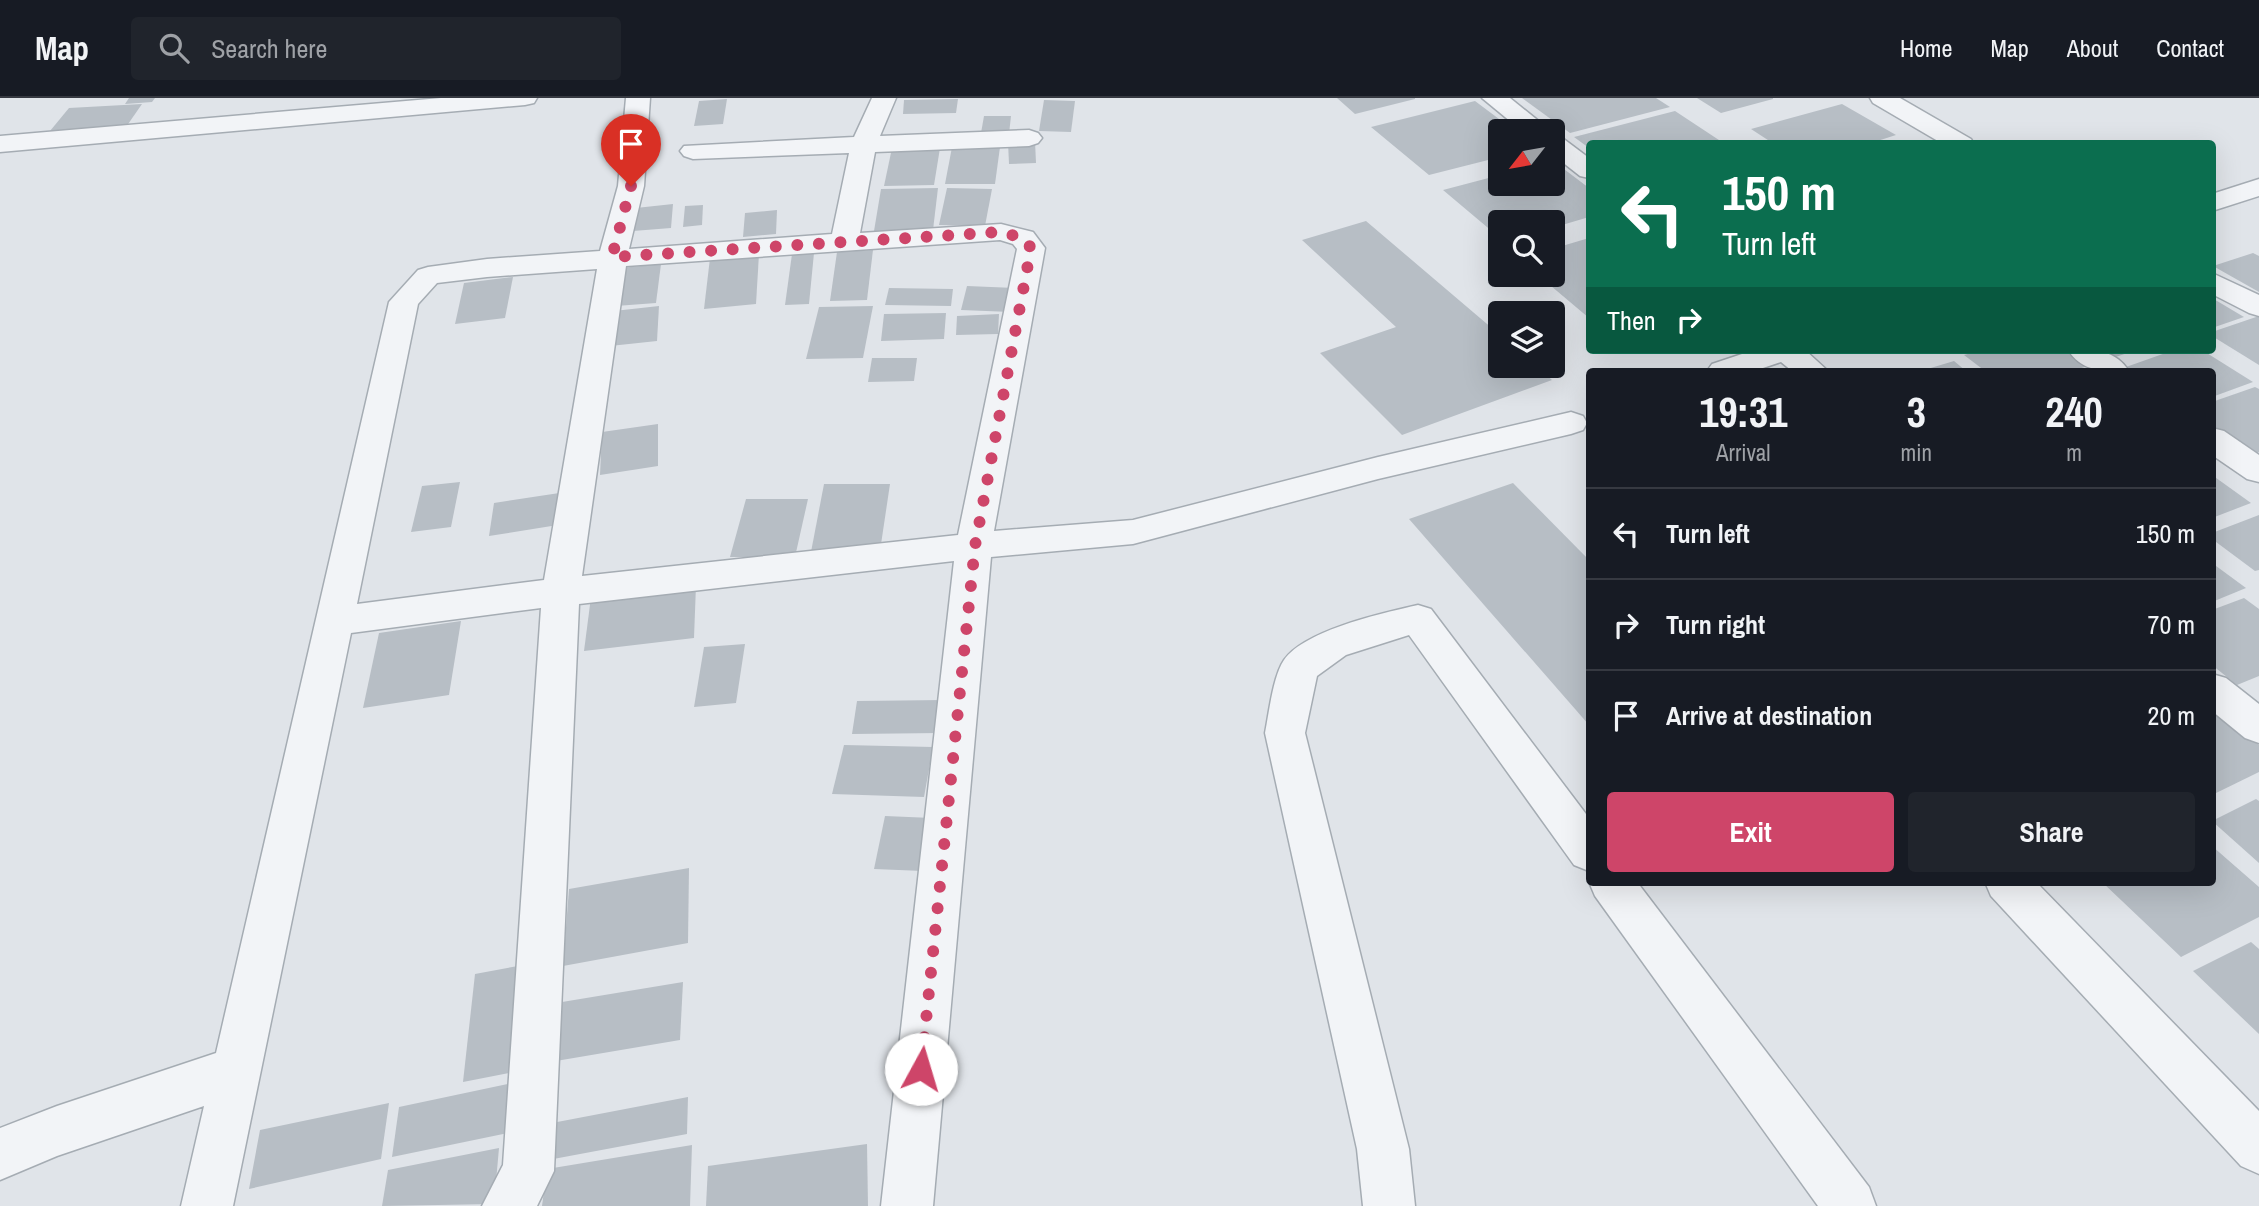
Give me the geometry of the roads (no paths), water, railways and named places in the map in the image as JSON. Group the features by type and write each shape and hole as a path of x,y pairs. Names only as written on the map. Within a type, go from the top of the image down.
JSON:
{"street":[{"path":"0,144 525,98"},
{"path":"508,1206 528,1171 561,592 612,257 631,186 638,98"},
{"path":"844,242 863,145 884,98"},
{"path":"1494,98 1522,119"},
{"path":"1882,98 1955,140"},
{"path":"693,151 1029,138"},
{"path":"1565,152 1586,168"},
{"path":"2216,203 2259,187"},
{"path":"207,1206 404,302 428,276 612,257 1001,232 1023,238 1031,248 975,546 907,1206"},
{"path":"2216,284 2259,307"},
{"path":"1732,368 1773,354"},
{"path":"1790,354 1808,368"},
{"path":"2089,354 2109,368"},
{"path":"333,621 561,592 975,546 1133,532 1378,468 1583,428"},
{"path":"2216,442 2259,471"},
{"path":"1389,1206 1382,1149 1285,733 1298,668 1332,645 1369,631 1418,619 1586,848"},
{"path":"2216,693 2259,727"},
{"path":"1614,886 1850,1206"},
{"path":"2011,886 2258,1145"},
{"path":"0,1154 57,1131 237,1070"}]}
